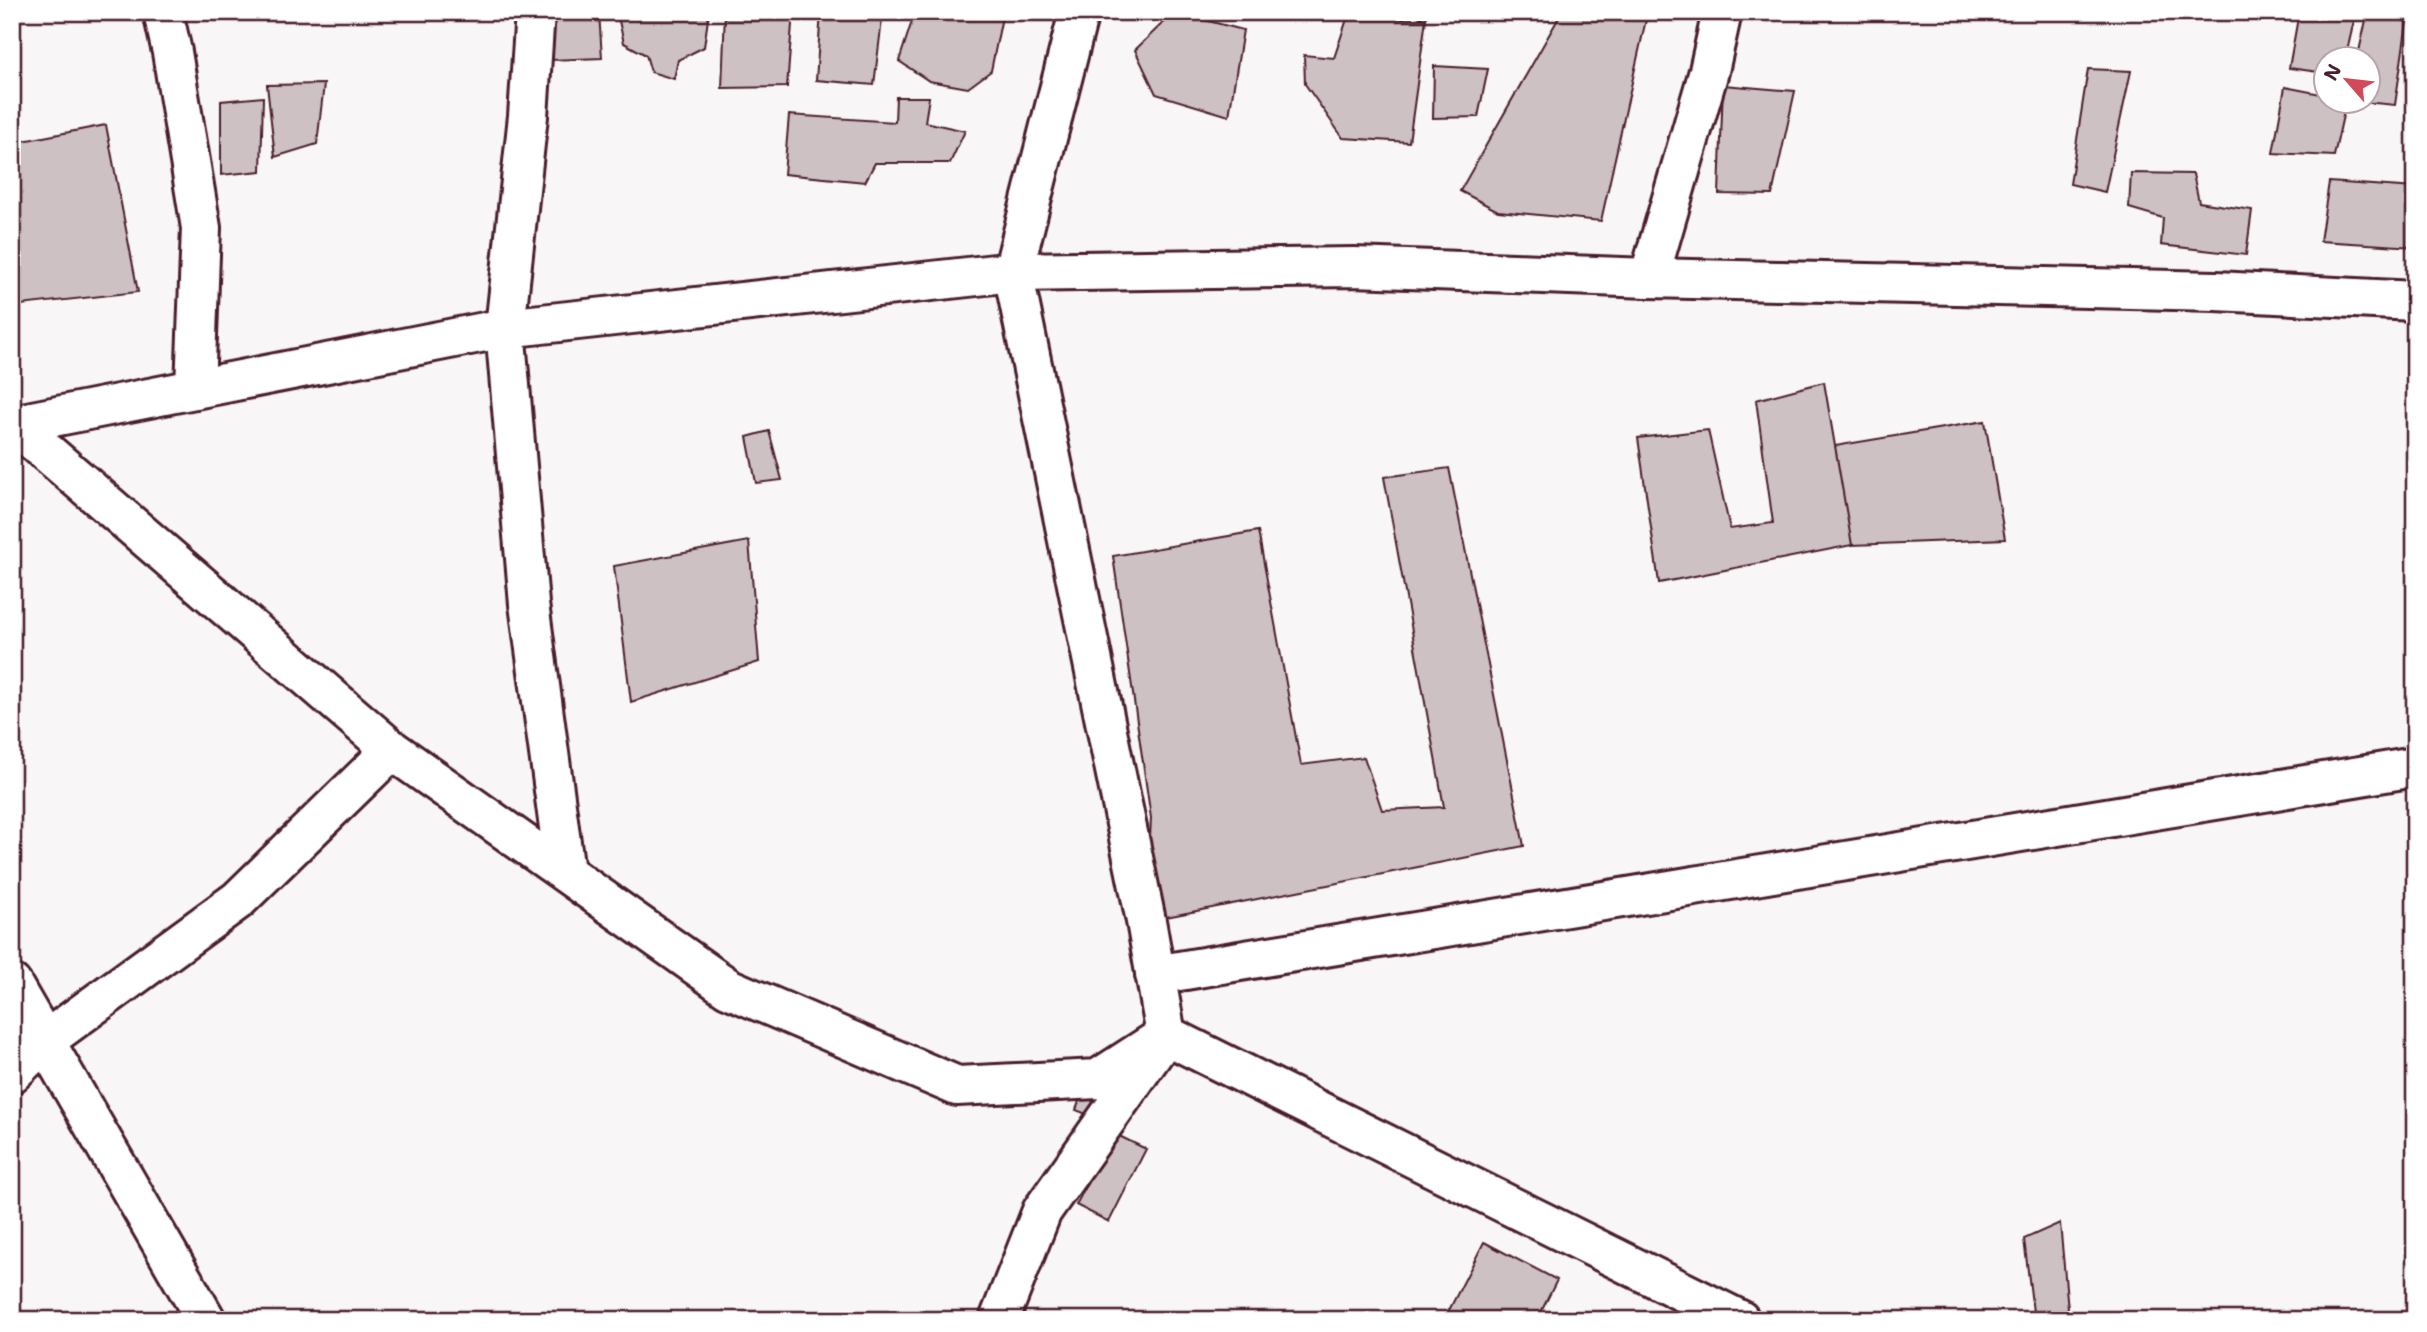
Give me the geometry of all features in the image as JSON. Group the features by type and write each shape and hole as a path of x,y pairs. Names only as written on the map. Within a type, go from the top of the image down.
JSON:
{"street":[{"path":"163,12 201,228 195,389"},
{"path":"535,12 528,116 505,328 529,604 565,872"},
{"path":"999,1320 1042,1211 1166,1035 1013,272 1079,12"},
{"path":"1649,278 1710,71 1722,12"},
{"path":"13,424 505,328 1013,272 1354,267 1649,278 2216,291 2415,301"},
{"path":"13,424 392,750 728,988 957,1086 1098,1079 1166,1035"},
{"path":"12,1073 46,1040 239,900 392,750"},
{"path":"1156,975 2415,767"},
{"path":"12,984 206,1320"},
{"path":"1166,1035 1740,1320"}],"building":[{"path":"550,12 599,12 602,58 550,60"},
{"path":"617,12 709,12 704,47 678,60 674,79 651,72 646,55 624,43"},
{"path":"725,12 793,12 787,87 722,88"},
{"path":"821,12 883,12 874,85 816,80"},
{"path":"915,12 1003,12 991,71 968,88 929,81 899,61"},
{"path":"1174,12 1243,30 1229,116 1156,94 1135,50"},
{"path":"1406,12 1428,12 1426,19"},
{"path":"1562,12 1634,12 1647,15 1601,221 1498,211 1460,191"},
{"path":"1860,12 1895,12 1893,19"},
{"path":"2299,12 2356,12 2348,46 2312,46 2312,71 2289,68"},
{"path":"2368,12 2379,12 2407,22 2395,105 2382,104 2382,46 2360,46"},
{"path":"1347,19 1426,19 1409,142 1343,138 1305,84 1304,55 1334,58"},
{"path":"1434,66 1488,69 1478,117 1433,118"},
{"path":"2088,69 2131,71 2105,192 2070,184"},
{"path":"324,84 317,144 275,157 267,85"},
{"path":"1723,85 1795,91 1772,195 1719,194"},
{"path":"2285,87 2312,92 2312,116 2343,116 2334,156 2273,153"},
{"path":"263,97 261,171 221,175 221,101"},
{"path":"896,97 929,97 925,122 965,131 950,163 875,163 865,182 784,174 789,115 895,122"},
{"path":"106,125 138,292 12,306 12,143"},
{"path":"2131,173 2193,174 2199,202 2252,210 2246,255 2161,245 2163,218 2129,208"},
{"path":"2329,182 2415,188 2415,247 2320,241"},
{"path":"1824,382 1852,545 1659,583 1638,438 1708,430 1730,529 1773,523 1756,400"},
{"path":"1985,421 2005,539 1852,545 1835,446"},
{"path":"769,431 782,480 756,483 747,437"},
{"path":"1449,468 1524,846 1146,921 1151,818 1113,556 1258,531 1301,765 1364,757 1382,810 1444,807 1384,477"},
{"path":"749,541 759,662 631,702 614,566"},
{"path":"1085,1085 1122,1099 1112,1124 1076,1110"},
{"path":"1113,1133 1146,1149 1109,1222 1076,1205"},
{"path":"2060,1223 2069,1320 2034,1320 2024,1239"},
{"path":"1484,1242 1557,1280 1537,1320 1444,1320"}]}
